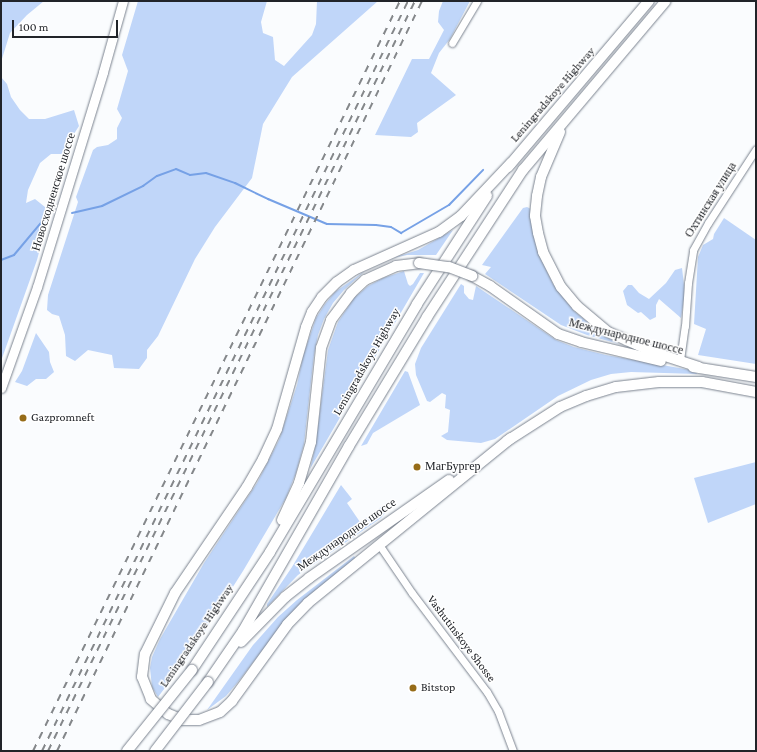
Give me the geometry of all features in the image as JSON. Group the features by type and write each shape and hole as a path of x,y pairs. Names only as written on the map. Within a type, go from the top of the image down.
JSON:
{"highway":[{"name":"Leningradskoye Highway","path":"127,751 192,670 252,577 274,546 417,304 479,208 511,163 649,1"},
{"name":"Leningradskoye Highway","path":"155,751 222,662 281,566 349,446 427,317 523,170 666,1"},
{"path":"566,119 550,154 537,196 536,216 538,233 551,268 561,287 577,306 608,332 644,349 680,360 699,368 756,376"},
{"path":"511,163 461,216 439,232 354,270 337,282 322,297 306,327 277,428 263,459 247,486 175,593 145,654 142,677 151,699 168,714 183,720 199,720 220,712 232,701 287,625 308,603 511,438"},
{"name":"Международное шоссе","path":"252,577 285,516 299,483 311,442 321,348 331,320 351,293 365,280 396,266 419,263 449,267 472,276 490,286 558,334 581,342 626,353 699,368"},
{"name":"Международное шоссе","path":"222,662 285,597 309,578 380,527 511,438 560,407 586,396 616,387 659,382 702,382 756,392"}],"main road":[{"name":"Новосходненское шоссе","path":"1,388 37,287 104,72 123,1"}],"street":[{"path":"452,43 477,1"},
{"name":"Охтинская улица","path":"680,360 685,326 688,283 694,250 708,223 756,149"},
{"name":"Vashutinskoye Shosse","path":"380,546 405,584 487,692 498,711 513,751"}],"shaded area":[{"path":"1,1 44,1 27,15 10,33 1,62"},
{"path":"138,1 267,1 261,22 263,33 273,37 275,60 284,66 312,35 316,24 317,1 378,1 292,77 263,124 252,178 215,227 195,259 158,336 147,350 147,358 139,369 114,368 112,355 88,350 75,361 66,356 65,335 59,316 52,314 47,310 48,295 78,202 76,197 93,150 97,147 108,145 117,139 117,128 122,118 117,109 128,71 122,55"},
{"path":"443,1 470,1 450,39 439,53 431,73 456,95 417,123 418,132 411,137 375,135 412,59 429,59 444,30 438,22 439,11"},
{"path":"1,77 7,84 11,97 20,110 29,119 45,119 74,110 79,126 72,137 66,154 51,154 40,163 28,190 26,203 35,199 50,211 37,260 1,361"},
{"path":"527,207 531,209 535,240 539,254 553,284 574,311 603,335 619,344 587,335 561,325 485,274 491,267 482,265 523,208"},
{"path":"724,218 756,240 756,364 698,355 706,329 694,324 698,257 703,245 713,239 714,234"},
{"path":"453,230 436,255 407,255 393,258 418,250"},
{"path":"682,268 685,293 681,318 659,299 656,305 656,317 650,320 641,312 638,313 627,305 623,291 628,285 632,285 639,293 649,299 666,283 675,270"},
{"path":"365,271 344,290 333,303 324,319 318,335 314,355 304,444 296,473 286,498 243,571 187,659 158,697 152,687 150,668 152,657 160,639 204,563 257,483 279,440 297,385 303,356 316,318 335,292"},
{"path":"404,271 410,286 420,273 424,273 310,469 315,448 328,350 338,322 354,298 368,286 383,278"},
{"path":"461,284 464,286 464,293 469,299 473,300 476,286 556,340 574,347 606,355 696,371 697,374 631,372 611,374 591,380 558,396 495,439 481,443 447,440 441,436 448,432 450,410 445,408 446,395 442,393 430,402 427,401 416,375 415,364 421,348"},
{"path":"36,333 49,352 50,362 54,372 46,379 36,379 27,386 15,382 22,371"},
{"path":"405,371 408,372 420,405 373,433 367,444 361,446"},
{"path":"756,462 756,504 708,523 694,478"},
{"path":"341,485 352,499 347,503 360,522 388,502 386,512 381,518 298,575 267,607 267,604 292,567"},
{"path":"354,556 356,559 302,603 288,617 226,696 207,710 253,645 278,617 297,600"}],"waterway":[{"path":"72,213 102,206 143,186 157,176 176,169 190,175 206,173 235,183 327,224 376,225 391,227 401,233 449,205 483,170"},
{"path":"1,260 14,255 45,218"}],"railway":[{"path":"33,751 400,1"},
{"path":"42,751 408,1"},
{"path":"48,751 415,1"},
{"path":"57,751 422,1"}],"place":[{"name":"Gazpromneft","path":"23,418"},
{"name":"МагБургер","path":"417,467"},
{"name":"Bitstop","path":"413,688"}]}
